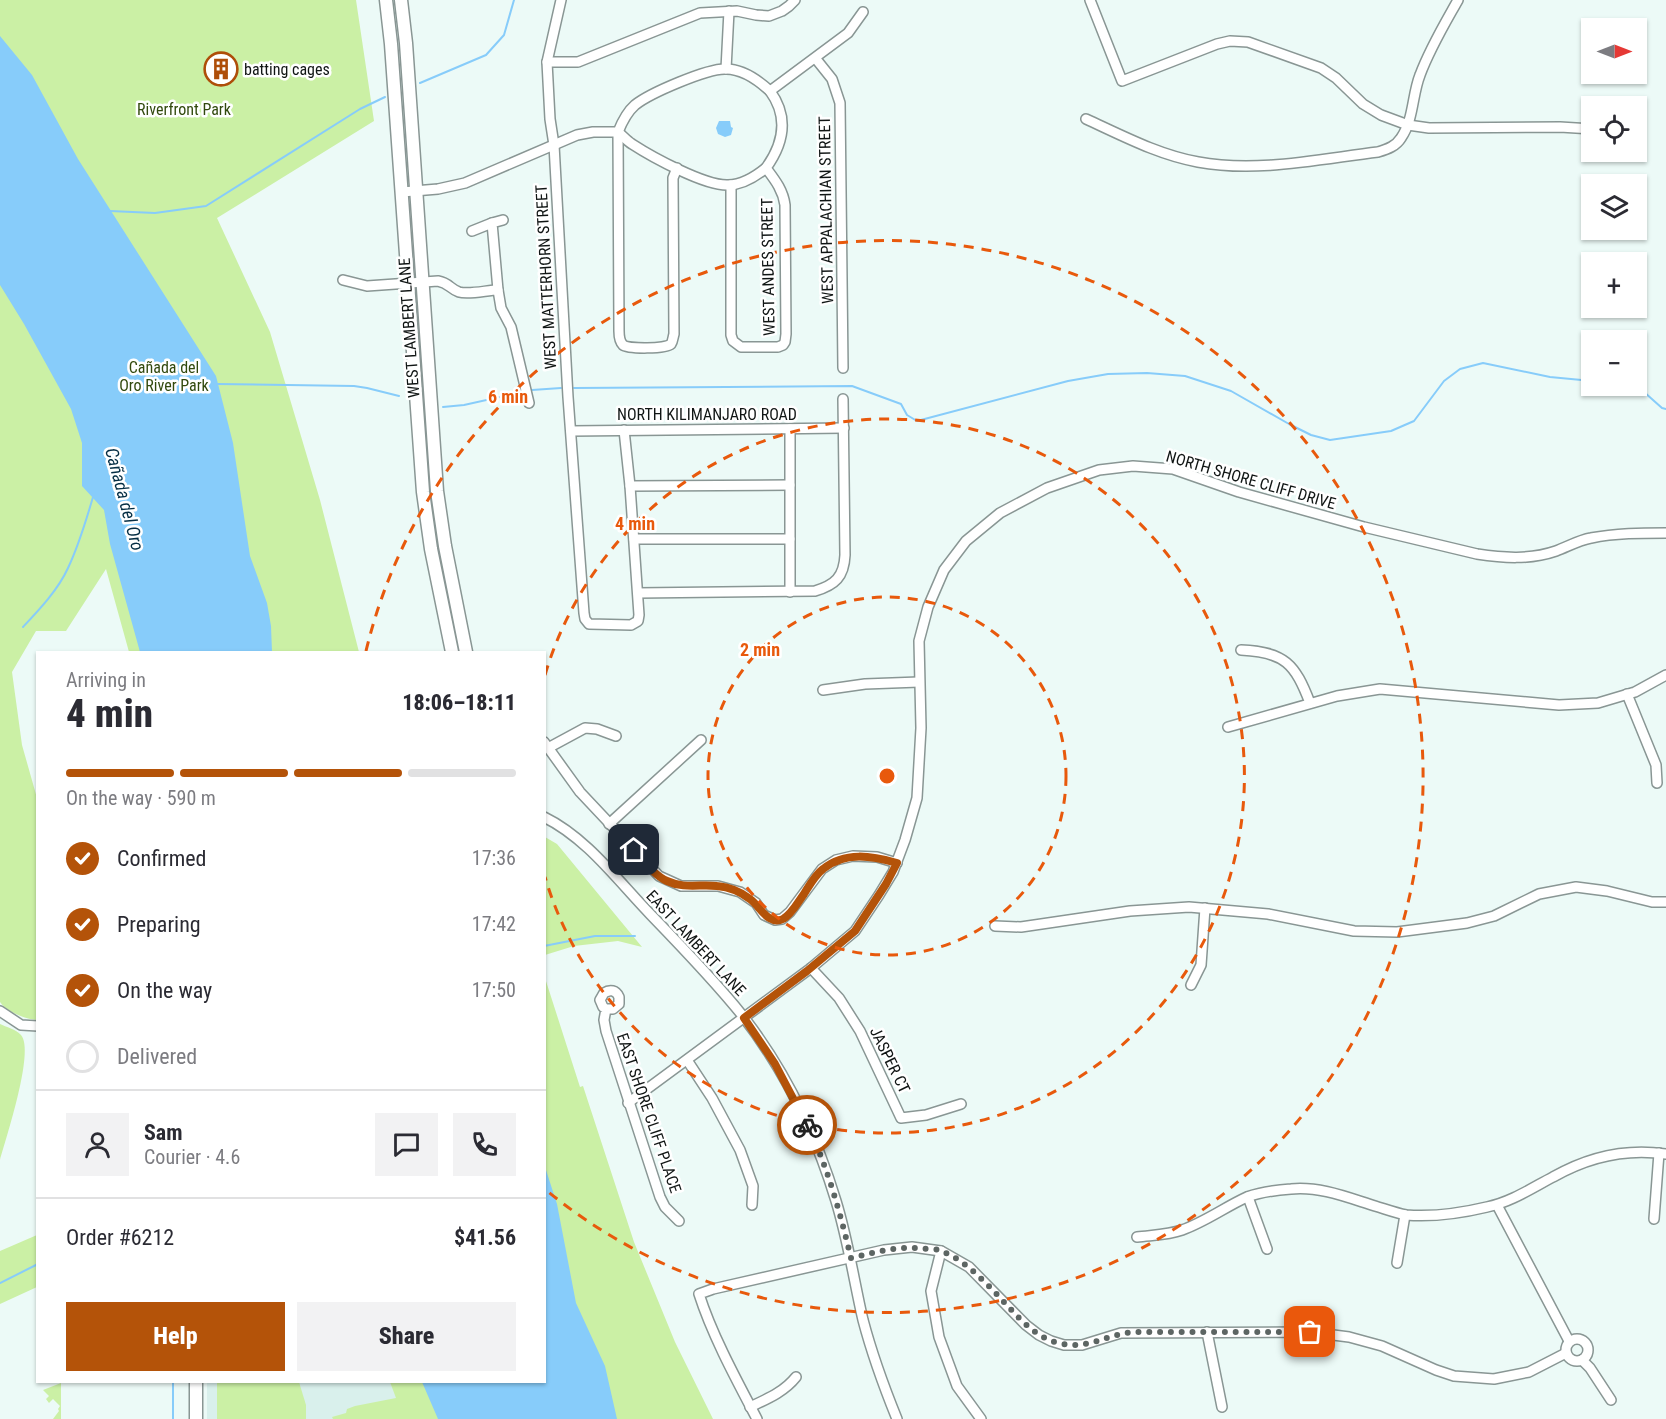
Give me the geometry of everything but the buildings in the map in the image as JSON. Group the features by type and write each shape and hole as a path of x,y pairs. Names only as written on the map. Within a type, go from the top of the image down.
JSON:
{"main road":[{"name":"WEST LAMBERT LANE","path":"386,0 392,44 422,485 433,560 452,651"},
{"name":"WEST LAMBERT LANE","path":"401,0 439,508 466,651"},
{"path":"433,560 442,570 452,617 455,624 462,629"},
{"path":"196,1383 196,1419"}],"street":[{"name":"WEST MATTERHORN STREET","path":"561,0 547,62 568,397 585,619 589,624 635,624 639,615 638,593"},
{"path":"547,62 578,62 688,16 729,11 769,16 789,6 795,0"},
{"path":"1090,0 1122,81 1217,44 1230,41 1248,42 1321,68 1336,78 1363,104 1380,115 1408,125 1429,128 1581,129"},
{"path":"1086,119 1146,146 1175,157 1199,162 1247,166 1277,165 1388,149 1397,143 1408,125 1419,78 1432,44 1458,0"},
{"path":"726,69 729,11"},
{"path":"770,91 848,33 863,12"},
{"name":"WEST APPALACHIAN STREET","path":"816,58 832,79 840,103 843,368"},
{"path":"402,192 451,187 584,134 618,132 631,144 711,183 731,185 750,179 766,168 775,156 782,129 779,106 770,91 753,78 741,72 726,69 705,73 641,101 630,110 618,132 619,338 623,345 629,348 664,347 671,343 674,334 673,178 677,168"},
{"name":"WEST ANDES STREET","path":"731,185 731,335 741,347 778,347 785,342 786,334 785,205 780,187 766,168"},
{"path":"472,231 503,220"},
{"path":"492,223 501,308 512,327 529,403"},
{"path":"343,280 367,286 443,282 459,292 498,290"},
{"path":"624,430 638,593 815,591 830,586 840,576 846,555 843,399"},
{"name":"NORTH KILIMANJARO ROAD","path":"571,431 844,428"},
{"path":"790,429 790,591"},
{"name":"NORTH SHORE CLIFF DRIVE","path":"628,1103 811,968 855,931 884,887 897,863 917,798 921,728 919,641 928,608 944,570 966,541 1000,513 1047,488 1099,470 1133,466 1173,469 1239,492 1364,527 1496,557 1531,557 1554,552 1587,538 1612,534 1666,533"},
{"path":"630,486 790,485"},
{"path":"634,539 790,539"},
{"path":"1241,650 1260,650 1285,661 1302,681 1310,703"},
{"path":"1228,727 1337,696 1380,689 1558,705 1598,703 1635,692 1666,675"},
{"path":"823,690 865,684 919,682"},
{"path":"1627,694 1656,765 1657,783"},
{"path":"616,736 597,729 585,728 546,745 580,792 609,824 659,876 681,886 718,886 740,892 756,903 764,915 775,920 782,919 790,912 822,869 836,860 853,856 877,857 897,863"},
{"path":"609,824 701,740"},
{"name":"EAST LAMBERT LANE","path":"547,817 570,833 600,860 713,980 744,1018 775,1064 811,1132 836,1201 851,1258 863,1320 874,1358 897,1419"},
{"path":"995,926 1021,927 1130,911 1189,907 1268,914 1354,931 1397,932 1467,923 1494,916 1539,894 1575,887 1607,891 1652,902 1666,902"},
{"path":"1191,985 1201,965 1205,908"},
{"name":"JASPER CT","path":"811,968 839,998 860,1031 901,1118 926,1115 961,1104"},
{"name":"EAST SHORE CLIFF PLACE","path":"606,1009 604,1020 606,1031 660,1197 665,1208 680,1221"},
{"path":"0,1011 21,1025 36,1026"},
{"path":"687,1060 712,1098 740,1150 753,1186 752,1205"},
{"path":"1137,1237 1182,1230 1248,1197 1295,1188 1340,1195 1405,1215 1465,1211 1497,1205 1566,1169 1596,1158 1634,1152 1662,1153 1654,1219"},
{"path":"1248,1197 1267,1249"},
{"path":"1497,1205 1569,1341 1566,1349 1568,1357 1574,1361 1582,1360 1588,1352 1587,1345 1578,1338 1569,1341"},
{"path":"1397,1263 1405,1215"},
{"path":"757,1419 708,1318 699,1294 884,1250 912,1247 941,1251 969,1267 1026,1325 1039,1335 1064,1345 1082,1345 1121,1333 1310,1332 1349,1337 1383,1346 1436,1370 1473,1379 1494,1379 1529,1372 1566,1353"},
{"path":"941,1251 931,1291 939,1337 957,1386 981,1419"},
{"path":"1207,1332 1222,1407"},
{"path":"1582,1360 1611,1400"},
{"path":"750,1407 777,1394 796,1377"}],"shaded area":[{"path":"207,1383 399,1383 417,1419 207,1419"}],"green space":[{"name":"Riverfront Park","path":"0,0 356,0 374,121 217,218 270,332 320,500 359,651 129,651 106,569 66,631 36,631 12,672 22,745 36,794 36,1020 17,1014 0,1002"},
{"path":"546,838 557,844 642,947 618,941 574,946 546,955"},
{"path":"546,981 634,1242 675,1342 713,1419 333,1419 332,1417 346,1413 347,1409 355,1406 396,1398 390,1383 546,1383"},
{"path":"0,1024 21,1035 24,1044 24,1058 18,1095 0,1160"},
{"path":"36,1235 36,1287 0,1304 0,1251"},
{"path":"61,1383 61,1419 53,1419 60,1406 53,1399 49,1403 46,1399 49,1396 43,1390"},
{"path":"217,1383 299,1383 306,1405 306,1419 217,1419"}],"water":[{"name":"Cañada del Oro River Park","path":"0,36 32,75 78,159 216,376 233,443 250,556 267,603 272,651 140,651 110,544 104,510 82,486 82,443 71,409 0,285"},
{"path":"719,121 730,121 733,128 731,135 725,137 718,134 716,128"},
{"path":"546,1170 557,1204 576,1303 605,1366 617,1419 438,1419 422,1383 546,1383"}],"waterway":[{"path":"420,83 486,55 504,35 514,0"},
{"path":"110,211 155,213 206,206 360,109 385,97"},
{"path":"574,388 852,386 901,404 907,415 917,421 1068,381 1108,374 1147,373 1185,376 1231,391 1311,435 1330,440 1391,431 1414,421 1444,381 1460,369 1483,363 1550,377 1581,380"},
{"path":"217,384 354,386 399,396"},
{"path":"532,390 561,388"},
{"path":"443,407 464,405 522,392"},
{"path":"1647,395 1666,409"},
{"path":"23,627 48,599 64,576 79,542 93,497"},
{"path":"546,946 595,936 635,936"},
{"path":"0,1283 36,1265"},
{"path":"173,1383 173,1419"}],"way so far":[{"path":"807,1125 836,1201 851,1258 884,1250 912,1247 941,1251 969,1267 1026,1325 1051,1341 1064,1345 1082,1345 1121,1333 1134,1332 1310,1332"}],"place":[{"name":"batting cages","path":"221,69"}],"route":[{"path":"634,850 659,876 668,881 681,886 718,886 740,892 756,903 764,915 775,920 782,919 790,912 822,869 836,860 853,856 877,857 897,863 855,931 807,971 744,1018 775,1064 807,1125"}],"water label":[{"name":"Cañada del Oro","path":"125,499"}]}
